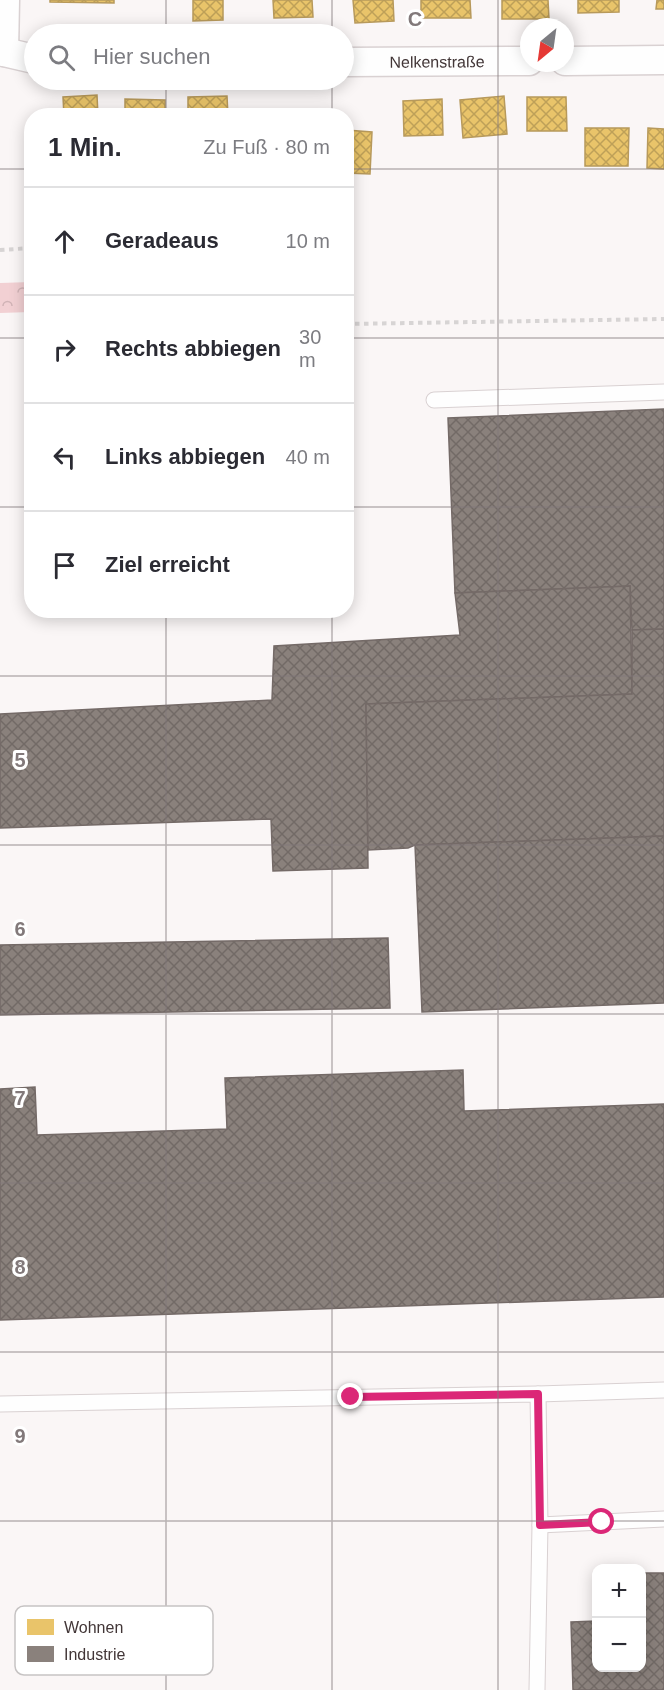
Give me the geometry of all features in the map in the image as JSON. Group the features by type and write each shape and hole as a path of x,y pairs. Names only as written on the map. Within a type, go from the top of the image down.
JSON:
{"street":[{"path":"5,0 2,51 24,56"},
{"path":"574,61 664,60"},
{"name":"Nelkenstraße","path":"354,62 520,61"}],"lane":[{"path":"434,400 664,392"},
{"path":"0,1404 664,1390"},
{"path":"537,1690 540,1525 538,1394"},
{"path":"540,1525 664,1519"}],"path":[{"path":"0,250 24,248"},
{"path":"354,324 664,319"}],"green space":[{"path":"24,282 24,312 0,313 0,283"}],"building: Wohnen":[{"path":"50,0 114,0 114,3 50,2"},
{"path":"193,0 223,0 223,20 193,21"},
{"path":"273,0 312,0 313,17 274,18"},
{"path":"353,0 393,0 394,21 355,23"},
{"path":"421,0 470,0 471,18 421,18"},
{"path":"502,0 548,0 549,18 502,19"},
{"path":"578,0 619,0 619,12 578,13"},
{"path":"657,0 664,0 664,9 656,9"},
{"path":"97,95 98,108 64,108 63,97"},
{"path":"227,96 228,108 188,108 188,97"},
{"path":"504,96 507,134 463,138 460,100"},
{"path":"527,97 566,97 567,131 527,131"},
{"path":"125,99 165,100 165,108 125,108"},
{"path":"442,99 443,135 404,136 403,101"},
{"path":"585,128 629,128 628,166 585,166"},
{"path":"648,128 664,129 664,169 647,168"},
{"path":"354,131 372,132 370,174 354,173"}],"building: Industrie":[{"path":"664,409 664,629 632,630 630,586 455,593 448,418"},
{"path":"630,586 632,694 366,704 368,868 273,871 271,819 0,828 0,714 272,700 274,646 460,635 455,593"},
{"path":"664,629 664,836 415,845 408,848 368,850 366,704 632,694 632,630"},
{"path":"664,836 664,1003 422,1012 415,845"},
{"path":"388,938 390,1008 0,1015 0,945"},
{"path":"463,1070 464,1111 664,1104 664,1297 0,1320 0,1089 35,1087 37,1135 227,1129 225,1078"},
{"path":"646,1573 664,1573 664,1690 573,1690 571,1622 592,1621 592,1672 646,1672"}],"route":[{"path":"351,1397 538,1394 540,1525 602,1522"}]}
